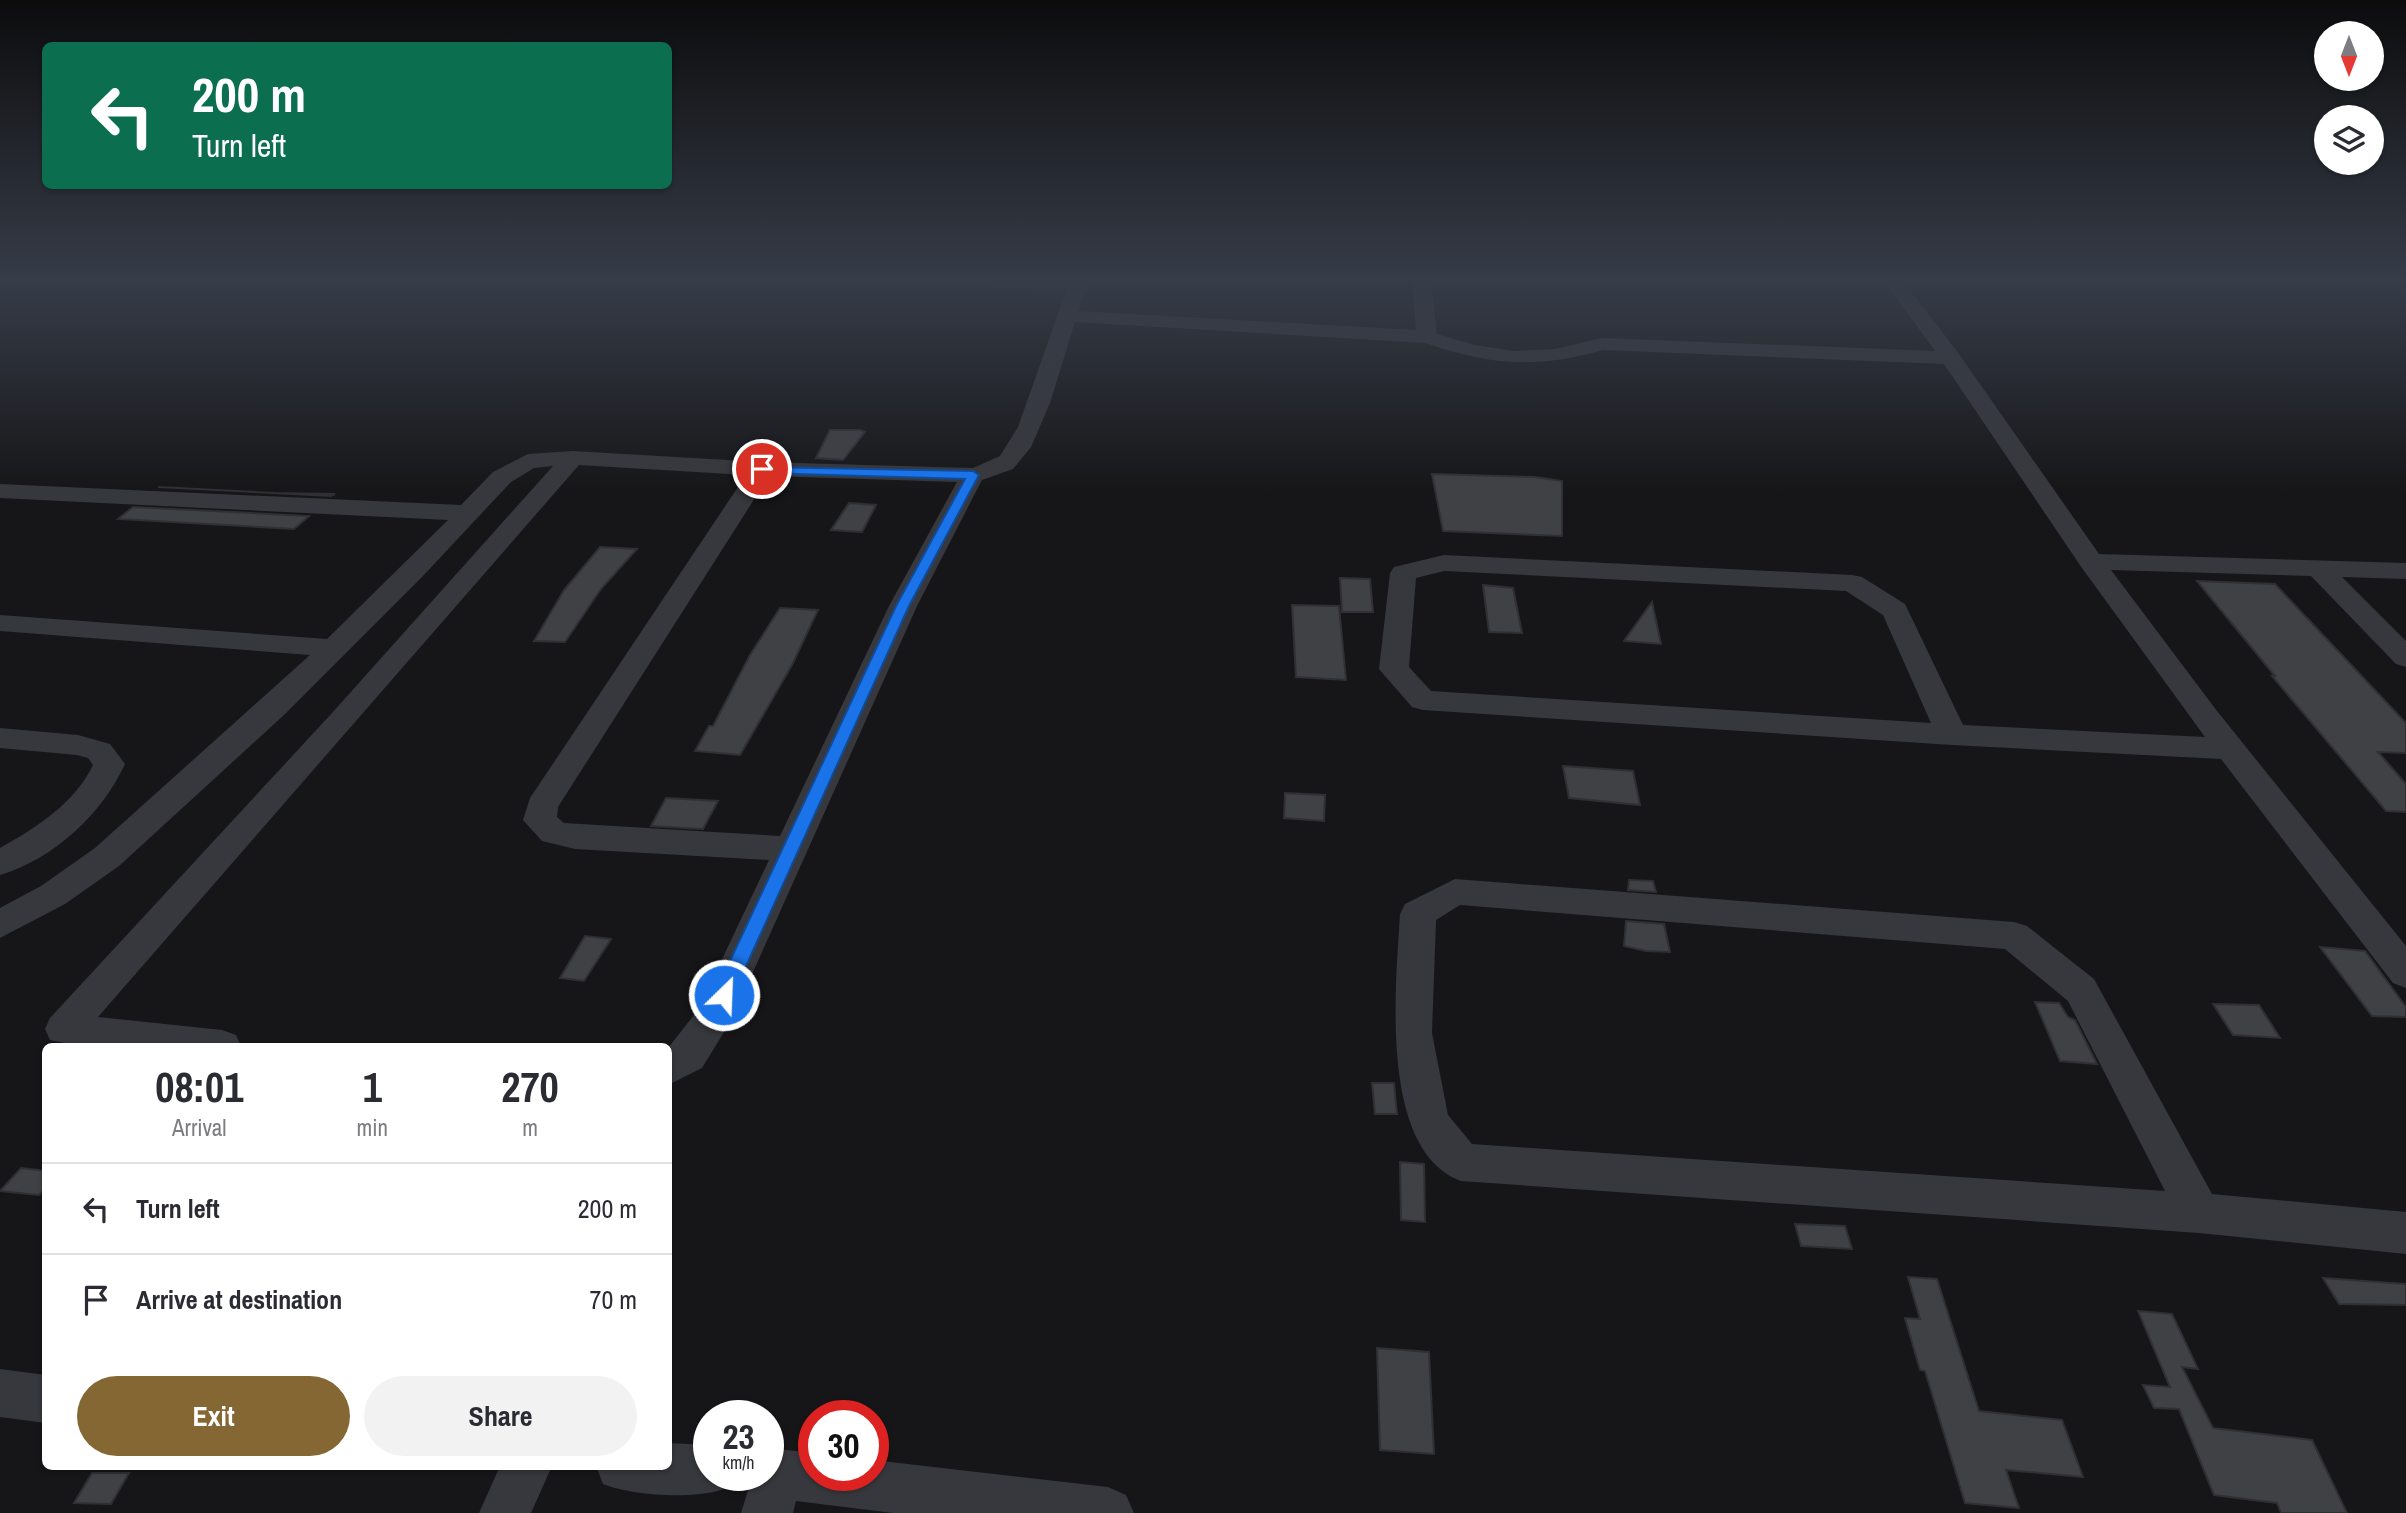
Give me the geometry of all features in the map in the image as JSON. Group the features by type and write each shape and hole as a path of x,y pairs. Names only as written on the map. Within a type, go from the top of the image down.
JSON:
{"street":[{"path":"0,923 53,895 107,857 274,707 413,571 502,477 528,461 573,458 762,469 973,475 1003,465 1019,446 1029,426 1055,352"},
{"path":"1477,352 1531,359 1557,357 1576,352"},
{"path":"1792,352 1952,358"},
{"path":"1947,352 2091,562 2230,749 2406,973"},
{"path":"194,1043 64,1029 344,720 573,458"},
{"path":"762,469 651,643 541,806 540,820 554,833 575,837 790,849"},
{"path":"672,1066 688,1056 713,1019 902,606 973,475"},
{"path":"0,491 467,513"},
{"path":"2091,562 2406,571"},
{"path":"1952,736 1895,610 1852,583 1444,563 1403,573 1394,669 1423,700 1952,736 2230,749"},
{"path":"2318,568 2406,658"},
{"path":"0,623 332,648"},
{"path":"0,649 32,626"},
{"path":"0,738 78,745 99,751 109,764 97,789 76,811 23,851 0,863"},
{"path":"2199,1213 2081,990 2014,936 1455,892 1418,914 1413,1033 1429,1122 1461,1162 2199,1213 2406,1233"},
{"path":"0,1393 42,1398"},
{"path":"672,1468 693,1469"},
{"path":"505,1513 525,1470"},
{"path":"784,1488 1108,1513"}],"building":[{"path":"830,430 865,432 843,460 816,458"},
{"path":"1432,474 1535,477 1562,481 1562,536 1443,531"},
{"path":"158,487 274,493 335,494 331,496"},
{"path":"849,503 876,505 862,532 831,530"},
{"path":"133,507 309,516 294,529 118,519"},
{"path":"600,547 637,549 601,589 565,642 534,641 564,590"},
{"path":"1340,578 1370,579 1373,612 1342,612"},
{"path":"2197,581 2275,584 2406,723 2406,753 2378,752 2406,784 2406,812 2386,811 2272,676 2275,676"},
{"path":"1483,585 1513,588 1522,633 1489,632"},
{"path":"1652,602 1661,644 1624,641"},
{"path":"1292,605 1339,606 1346,680 1296,677"},
{"path":"780,608 818,610 792,665 740,755 695,751 709,726 713,726 750,655"},
{"path":"1563,766 1633,771 1640,805 1569,798"},
{"path":"1285,793 1325,795 1324,821 1284,818"},
{"path":"666,798 718,801 703,829 651,826"},
{"path":"1629,880 1653,881 1656,892 1628,890"},
{"path":"1626,921 1664,924 1670,952 1646,951 1624,946"},
{"path":"585,936 611,939 584,981 560,978"},
{"path":"2320,947 2365,951 2406,1007 2406,1017 2372,1016"},
{"path":"2035,1002 2059,1003 2068,1017 2075,1020 2097,1064 2060,1061"},
{"path":"2213,1004 2259,1005 2280,1038 2233,1035"},
{"path":"1372,1083 1394,1083 1397,1114 1375,1114"},
{"path":"1400,1162 1424,1164 1425,1222 1401,1220"},
{"path":"21,1168 42,1171 42,1192 39,1195 0,1191"},
{"path":"1795,1224 1845,1226 1852,1249 1801,1246"},
{"path":"1908,1277 1937,1279 1979,1411 2062,1420 2083,1477 2006,1470 2019,1508 1965,1503 1925,1371 1920,1370 1905,1318 1920,1319"},
{"path":"2323,1278 2406,1284 2406,1305 2339,1304"},
{"path":"2138,1311 2172,1314 2198,1369 2182,1367 2213,1428 2312,1440 2347,1513 2281,1513 2277,1503 2214,1495 2179,1409 2154,1408 2143,1385 2170,1387"},
{"path":"1377,1348 1429,1352 1434,1454 1380,1450"},
{"path":"92,1473 129,1473 111,1504 74,1503"}],"route":[{"path":"724,995 902,606 926,567 973,475 762,469"}]}
